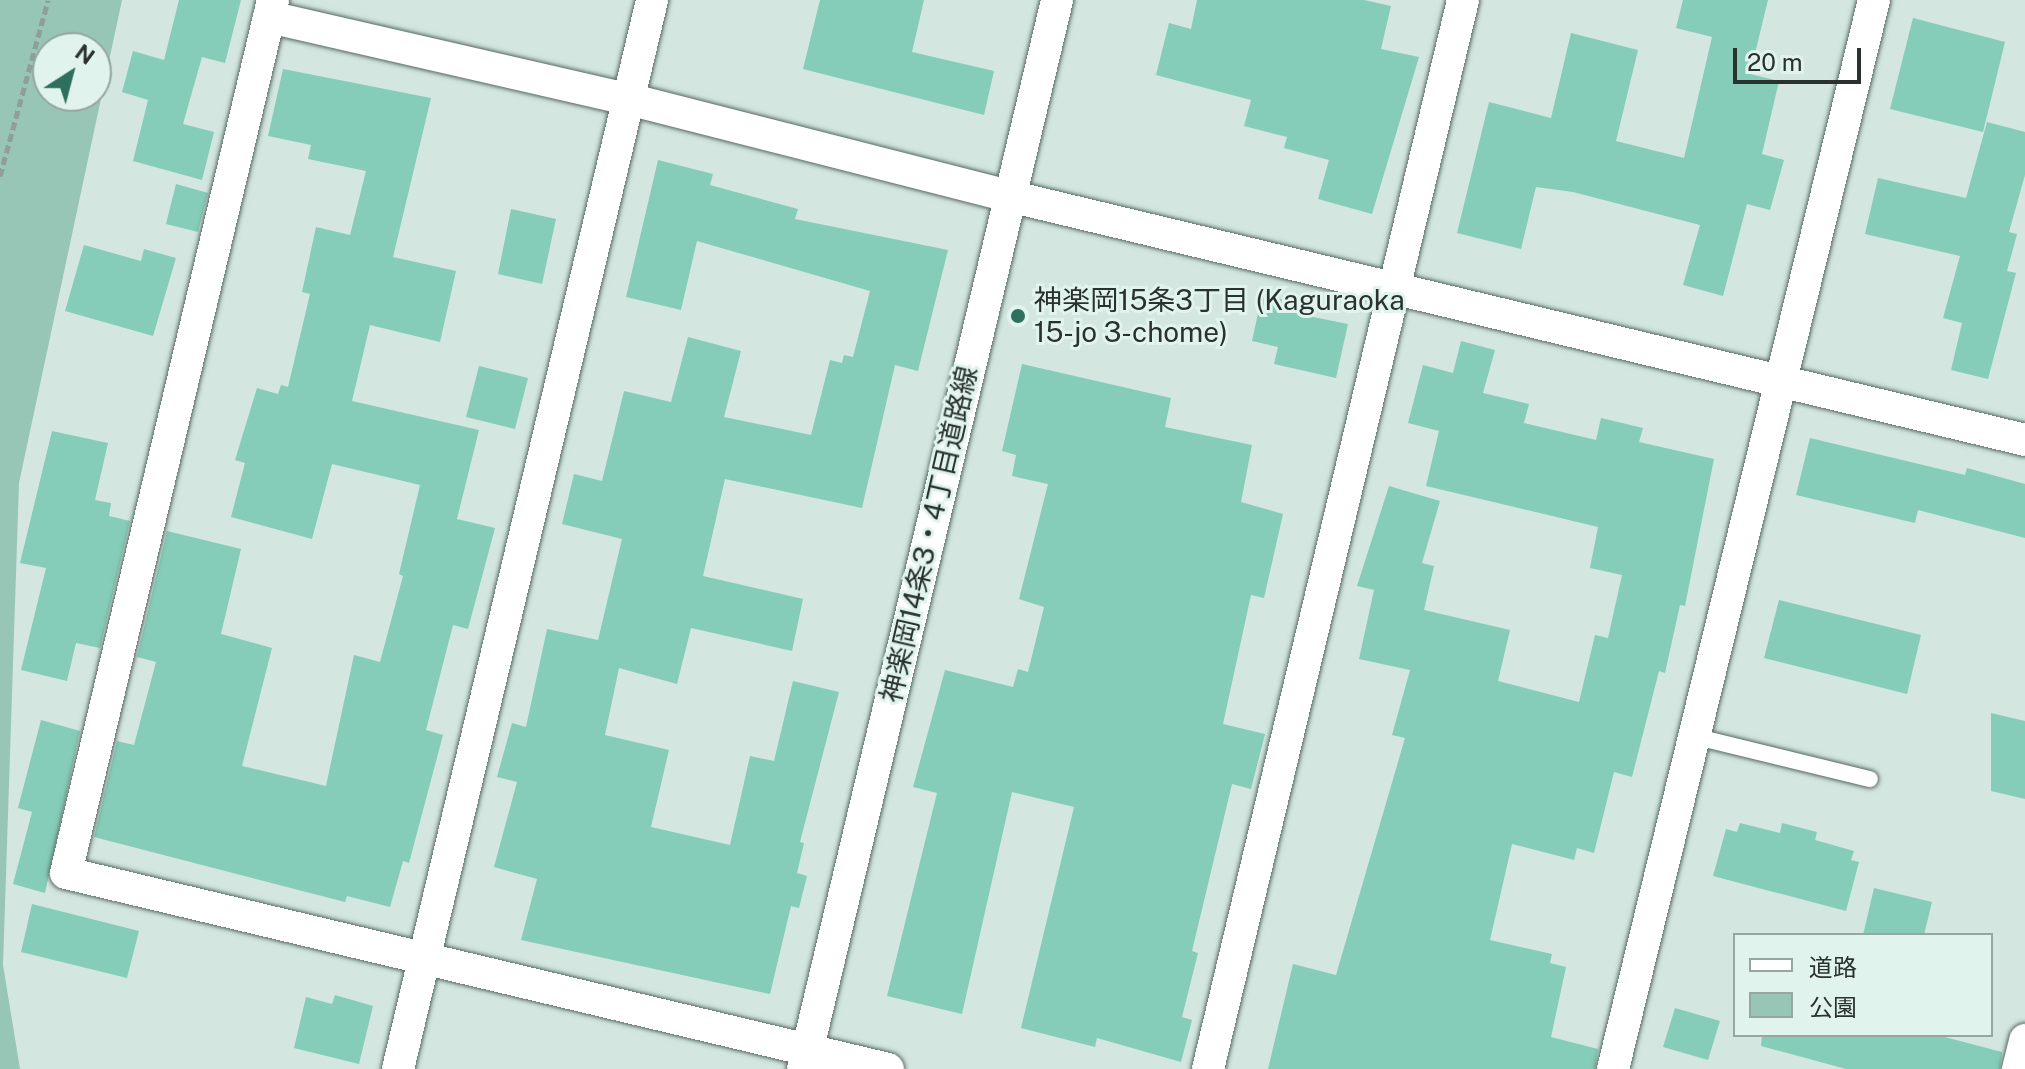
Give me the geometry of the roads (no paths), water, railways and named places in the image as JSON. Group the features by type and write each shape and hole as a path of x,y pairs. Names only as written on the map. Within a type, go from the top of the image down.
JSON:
{"street":[{"path":"398,1069 652,0"},
{"name":"神楽岡14条3・4丁目道路線","path":"806,1059 1057,0"},
{"path":"1208,1069 1463,0"},
{"path":"1613,1069 1874,0"},
{"path":"888,1069 806,1059 424,958 66,873 271,9 1009,196 2025,440"},
{"path":"2018,1069 2025,1040"}],"lane":[{"path":"1693,736 1870,779"}],"place":[{"name":"神楽岡15条3丁目 (Kaguraoka 15-jo 3-chome)","path":"1018,316"}]}
